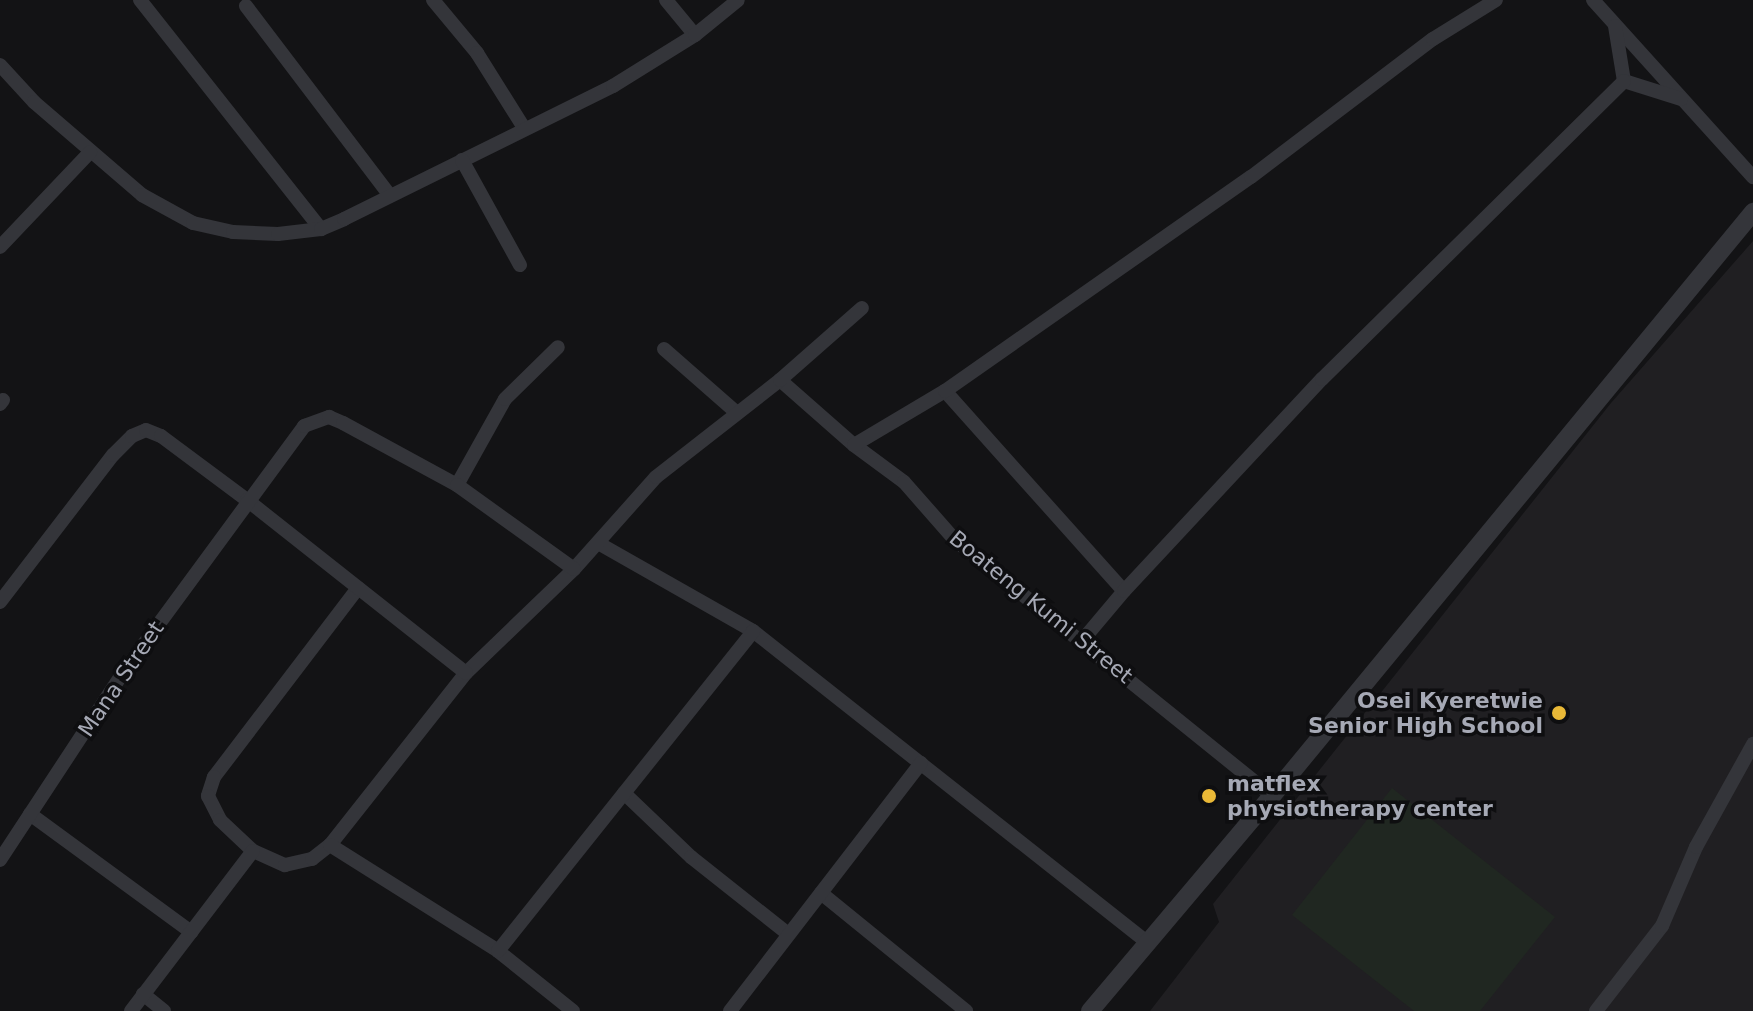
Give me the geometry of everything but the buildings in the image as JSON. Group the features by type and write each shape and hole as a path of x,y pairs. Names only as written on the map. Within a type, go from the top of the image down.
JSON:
{"street":[{"path":"140,0 321,229"},
{"path":"433,0 477,53 524,128"},
{"path":"666,0 695,35"},
{"path":"0,65 34,102 142,195 193,223 248,233 278,234 321,229 613,86 695,35 738,0"},
{"path":"854,445 945,391 1251,177 1433,39 1496,0"},
{"path":"1593,0 1753,177"},
{"path":"246,6 390,196"},
{"path":"1615,26 1624,81"},
{"path":"1624,81 1681,99"},
{"path":"1081,642 1124,591 1322,379 1624,81"},
{"path":"0,247 90,152"},
{"path":"462,160 520,265"},
{"path":"1090,1011 1272,796 1753,212"},
{"path":"358,588 214,777 208,796 220,820 253,851 285,865 312,859 330,845 466,673 574,569 656,477 780,380 862,308"},
{"path":"457,485 505,399 558,347"},
{"path":"664,349 737,413"},
{"name":"Boateng Kumi Street","path":"780,380 854,445 904,482 955,540 1272,796"},
{"path":"945,391 1124,591"},
{"name":"Mana Street","path":"0,860 134,657 304,426 329,417 457,485 574,569"},
{"path":"0,602 63,516 132,436 146,430 161,436 247,500 466,673"},
{"path":"598,543 753,631 1148,943"},
{"path":"498,951 753,631"},
{"path":"1596,1011 1662,926 1696,847 1753,744"},
{"path":"732,1010 921,763"},
{"path":"624,793 691,857 788,934"},
{"path":"30,814 191,932"},
{"path":"330,845 498,951 573,1011"},
{"path":"131,1011 253,851"},
{"path":"821,893 966,1011"},
{"path":"143,994 164,1011"}],"shaded area":[{"name":"Osei Kyeretwie Senior High School","path":"1753,241 1753,1011 1150,1011 1219,922 1213,904 1611,403"},
{"path":"1392,788 1555,917 1480,1011 1414,1011 1292,915"}],"place":[{"name":"Osei Kyeretwie Senior High School","path":"1559,713"},
{"name":"matflex physiotherapy center","path":"1209,796"}]}
